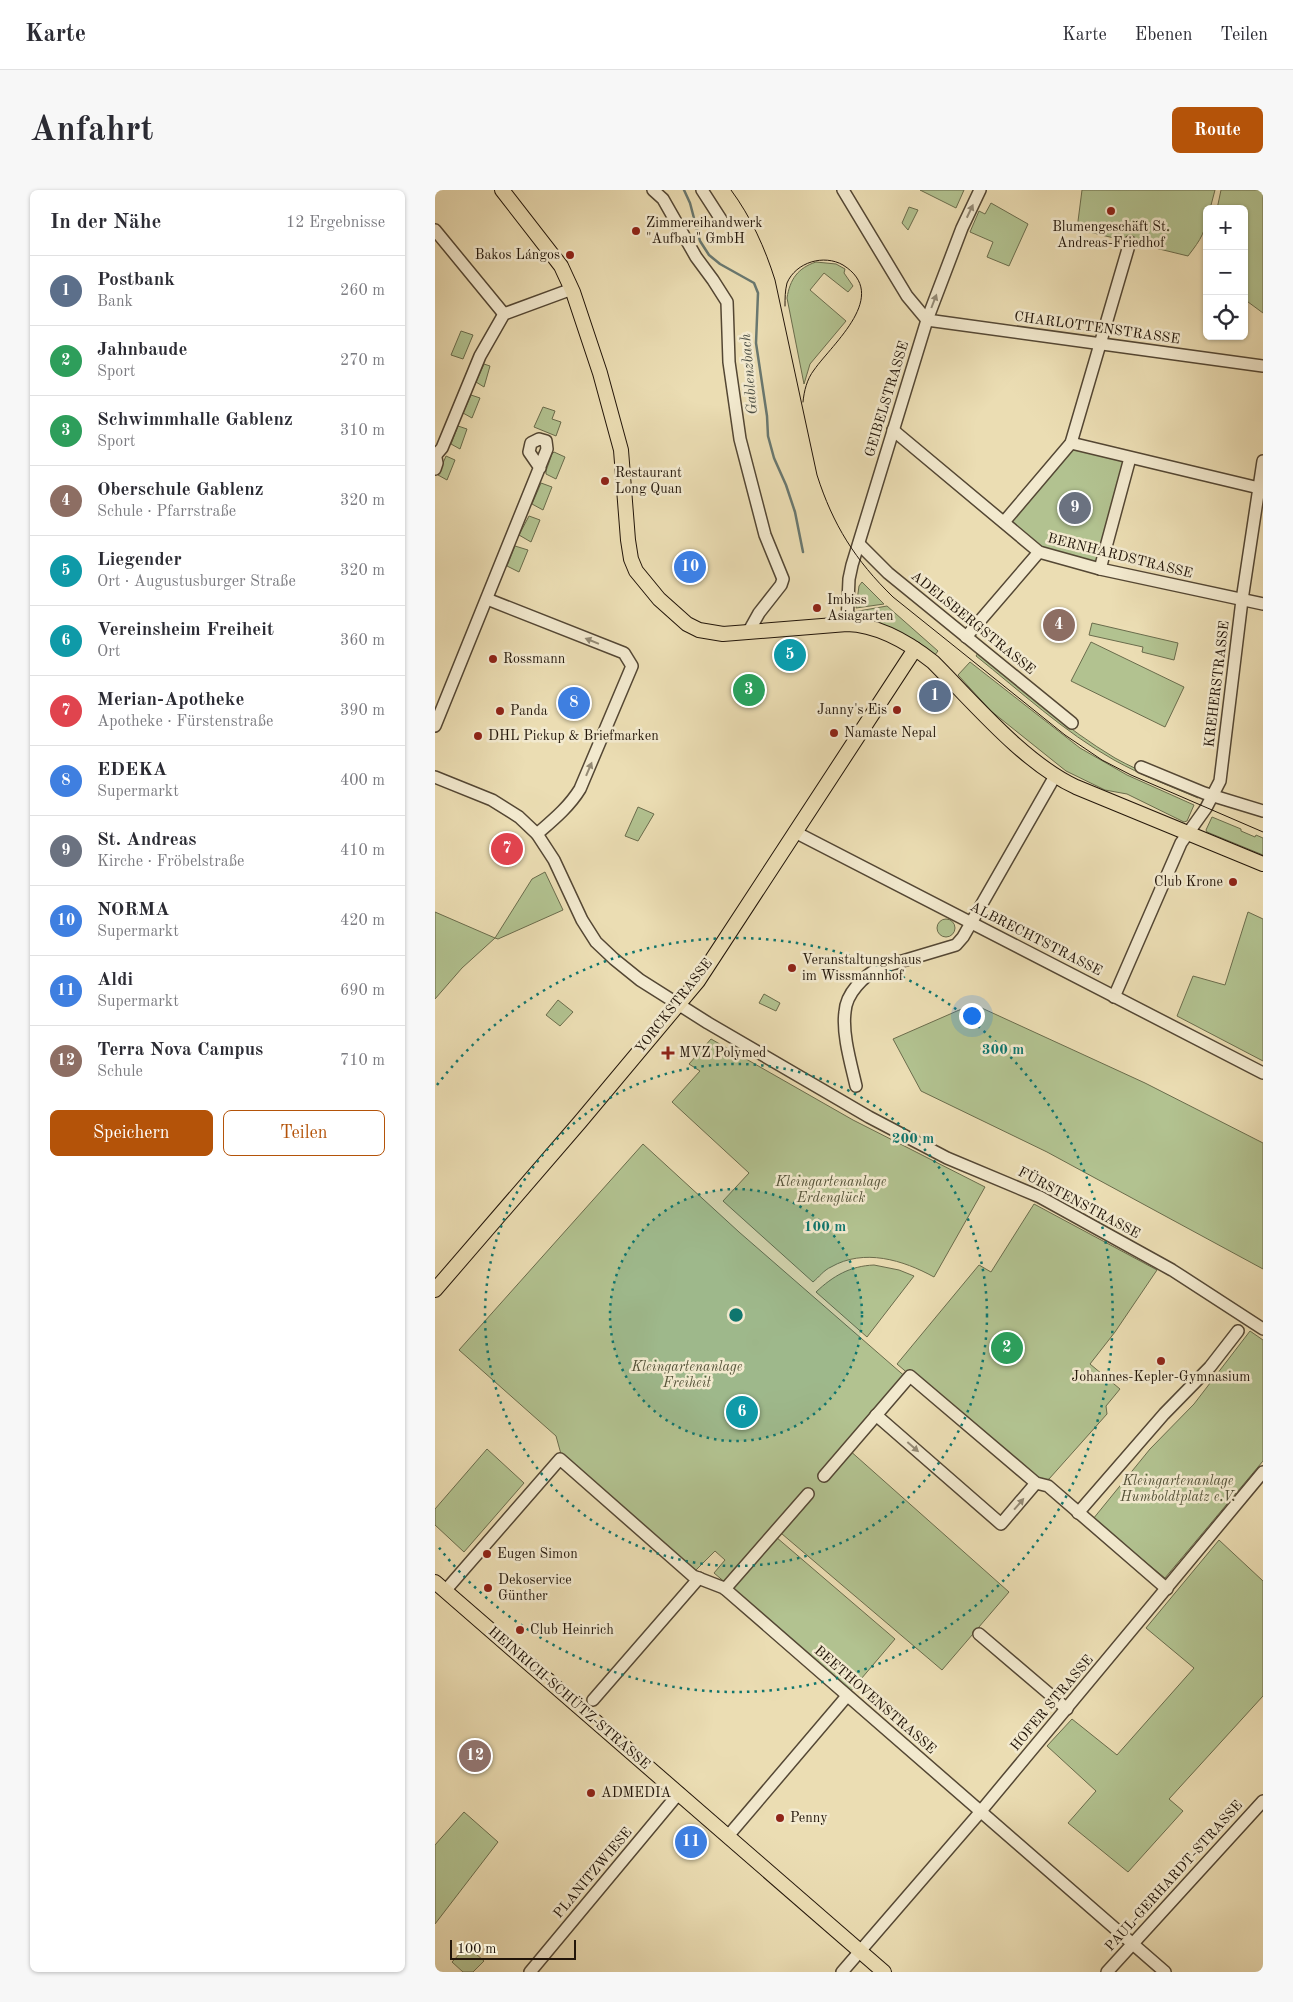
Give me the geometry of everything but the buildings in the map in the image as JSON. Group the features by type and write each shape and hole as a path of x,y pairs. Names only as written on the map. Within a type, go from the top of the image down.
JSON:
{"main road":[{"path":"502,190 561,266 572,289 600,373 621,450 631,559 643,582 687,624 711,633 847,624 865,626 899,638 933,662 1001,731 1055,776 1076,787 1263,864"},
{"name":"YORCKSTRASSE","path":"435,1290 698,981 915,649"},
{"name":"HEINRICH-SCHÜTZ-STRASSE","path":"440,1587 884,1972"}],"street":[{"path":"653,190 663,199 695,257 727,302 729,362 740,439 765,535 783,579 781,585 759,613 749,631"},
{"path":"702,190 722,221"},
{"path":"843,190 907,296 927,320"},
{"name":"GEIBELSTRASSE","path":"847,624 849,579 893,430 927,320 962,228 981,190"},
{"path":"435,230 504,314"},
{"path":"1004,522 1071,443 1130,242"},
{"path":"435,469 437,463 436,454 442,448 480,356 504,314 572,289"},
{"name":"CHARLOTTENSTRASSE","path":"927,320 1263,366"},
{"name":"BERNHARDSTRASSE","path":"893,430 1039,552 1100,569 1263,604"},
{"path":"1071,443 1259,488"},
{"path":"1100,569 1130,458"},
{"name":"KREHERSTRASSE","path":"1114,997 1181,843 1213,796 1220,781 1242,600 1258,530 1259,488 1263,461"},
{"path":"435,726 540,468"},
{"name":"ADELSBERGSTRASSE","path":"859,544 888,573 1072,723"},
{"path":"966,637 1039,552"},
{"path":"487,599 624,653 632,666 581,789 564,811 537,834"},
{"path":"1141,767 1213,796 1263,811"},
{"path":"856,1086 847,1036 845,1012 855,988 868,973 879,968 956,945 971,923 1055,776"},
{"name":"FÜRSTENSTRASSE","path":"435,777 492,800 519,817 537,834 554,860 582,920 596,942 614,960 640,980 869,1117 947,1158 1040,1196 1163,1265 1263,1329"},
{"name":"ALBRECHTSTRASSE","path":"795,832 1263,1073"},
{"path":"1078,1513 1148,1432 1210,1368 1238,1331"},
{"path":"824,1476 910,1376 1036,1484 1048,1486 1167,1589"},
{"path":"876,1415 1001,1524 1036,1484"},
{"name":"BEETHOVENSTRASSE","path":"440,1587 560,1459 693,1576 725,1589 1165,1972"},
{"name":"HOFER STRASSE","path":"860,1952 1067,1709 1263,1472"},
{"path":"725,1589 808,1494"},
{"path":"593,1700 699,1578"},
{"path":"979,1634 1067,1709"},
{"path":"728,1836 847,1696"},
{"name":"PLANITZWIESE","path":"530,1972 679,1793"},
{"name":"PAUL-GERHARDT-STRASSE","path":"1107,1972 1263,1801"},
{"path":"842,1972 860,1952"}],"green space":[{"path":"920,190 964,190 956,208"},
{"path":"1082,190 1215,190 1211,205 1203,205 1203,231 1188,256 1077,229"},
{"path":"1221,190 1263,190 1263,313 1248,302 1248,205 1218,205"},
{"path":"991,203 1028,224 1009,266 987,257 993,242 970,232 979,211 985,214"},
{"path":"909,207 918,210 908,230 902,223"},
{"path":"816,262 836,264 845,269 844,273 853,286 848,292 824,273 810,290 846,321 810,364 804,384 787,298 790,285 796,275 804,267"},
{"path":"461,331 473,335 463,359 451,355"},
{"path":"484,364 490,366 484,387 476,382"},
{"path":"471,395 480,398 472,418 463,413"},
{"path":"543,407 555,411 552,419 561,422 556,436 534,427"},
{"path":"458,426 467,429 460,449 451,444"},
{"path":"1071,443 1130,458 1096,567 1039,552 1004,522"},
{"path":"554,452 565,457 556,479 546,474"},
{"path":"446,456 455,460 447,480 438,475"},
{"path":"541,483 552,487 543,510 532,504"},
{"path":"529,516 540,520 531,542 519,535"},
{"path":"515,546 528,550 519,572 507,566"},
{"path":"862,582 884,604 856,608 859,586"},
{"path":"887,606 938,651 934,656 857,619 853,612"},
{"path":"1092,623 1178,643 1174,660 1142,652 1143,647 1089,635"},
{"path":"1091,642 1184,687 1165,727 1071,681"},
{"path":"978,653 1045,708 1097,747 1125,763 1199,797 1145,775 1096,749 1026,697 976,656"},
{"path":"970,662 1080,748 1127,775 1194,805 1187,821 1184,822 1127,794 1105,790 1066,771 991,711 958,675"},
{"path":"638,807 654,814 638,841 625,836"},
{"path":"1212,817 1255,837 1256,835 1263,838 1263,855 1207,832 1206,830"},
{"path":"545,872 563,910 498,939 495,938 532,879"},
{"path":"435,912 495,938 462,968 435,999"},
{"path":"1248,912 1263,919 1263,1061 1177,1016 1193,976 1225,985"},
{"path":"946,919 952,922 955,928 952,934 946,937 940,934 937,928 940,922"},
{"path":"764,994 780,1003 776,1011 759,1003"},
{"path":"558,1000 573,1012 560,1026 546,1015"},
{"path":"973,1004 1145,1083 1263,1143 1263,1269 1047,1152 921,1091 893,1039"},
{"name":"Kleingartenanlage Erdenglück","path":"711,1039 853,1120 985,1187 934,1277 896,1261 870,1257 844,1261 826,1270 813,1282 723,1201 749,1173 672,1102 700,1071 689,1064"},
{"name":"Kleingartenanlage Freiheit","path":"643,1144 739,1232 908,1379 848,1449 1009,1592 942,1670 775,1528 727,1584 714,1573 725,1560 715,1551 695,1571 561,1454 556,1436 459,1350"},
{"path":"1034,1204 1157,1270 1115,1332 1090,1364 1120,1389 1106,1406 1107,1414 1049,1479 1036,1483 897,1364 979,1265 991,1272"},
{"path":"874,1265 899,1270 914,1276 867,1337 816,1292 842,1273 857,1267"},
{"name":"Kleingartenanlage Humboldtplatz e.V.","path":"1250,1331 1263,1340 1263,1461 1165,1578 1093,1519 1150,1449 1194,1404"},
{"path":"487,1449 524,1483 464,1552 435,1525 435,1509"},
{"path":"776,1537 895,1639 850,1692 731,1589"},
{"path":"1219,1540 1263,1581 1263,1696 1169,1799 1183,1811 1128,1872 1068,1823 1096,1791 1047,1746 1072,1719 1117,1755 1194,1668 1146,1628"},
{"path":"464,1812 498,1842 435,1924 435,1845"},
{"path":"467,1946 484,1961 473,1972 463,1972 452,1962"}],"waterway":[{"name":"Gablenzbach","path":"684,190 690,203 700,241 709,255 720,264 754,283 758,293 756,343 767,416 768,436 774,458 795,512 803,552"}],"tram line":[{"path":"731,190 757,233 775,280 817,475 823,493 838,526 867,569 893,597 1065,735 1102,760 1131,775 1263,832"},
{"path":"785,306 786,286 791,276 804,265 819,260 827,260 843,265 856,277 861,290 860,304 854,319 812,374 806,385 803,402"}],"place":[{"name":"Blumengeschäft St. Andreas-Friedhof","path":"1111,211"},
{"name":"Zimmereihandwerk \"Aufbau\" GmbH","path":"636,231"},
{"name":"Bakos Lángos","path":"570,255"},
{"name":"Restaurant Long Quan","path":"605,481"},
{"name":"St. Andreas","path":"1075,508"},
{"name":"NORMA","path":"690,567"},
{"name":"Imbiss Asiagarten","path":"817,608"},
{"name":"Oberschule Gablenz","path":"1059,625"},
{"name":"Liegender","path":"790,655"},
{"name":"Rossmann","path":"493,659"},
{"name":"Schwimmhalle Gablenz","path":"749,690"},
{"name":"Postbank","path":"935,696"},
{"name":"EDEKA","path":"574,703"},
{"name":"Janny's Eis","path":"897,710"},
{"name":"Panda","path":"500,711"},
{"name":"Namaste Nepal","path":"834,733"},
{"name":"DHL Pickup & Briefmarken","path":"478,736"},
{"name":"Merian-Apotheke","path":"507,849"},
{"name":"Club Krone","path":"1233,882"},
{"name":"Veranstaltungshaus im Wissmannhof","path":"792,968"},
{"name":"MVZ Polymed","path":"668,1053"},
{"name":"Jahnbaude","path":"1007,1348"},
{"name":"Johannes-Kepler-Gymnasium","path":"1161,1361"},
{"name":"Vereinsheim Freiheit","path":"742,1412"},
{"name":"Eugen Simon","path":"487,1554"},
{"name":"Dekoservice Günther","path":"488,1588"},
{"name":"Club Heinrich","path":"520,1630"},
{"name":"Terra Nova Campus","path":"475,1756"},
{"name":"ADMEDIA","path":"591,1793"},
{"name":"Penny","path":"780,1818"},
{"name":"Aldi","path":"691,1842"}]}
